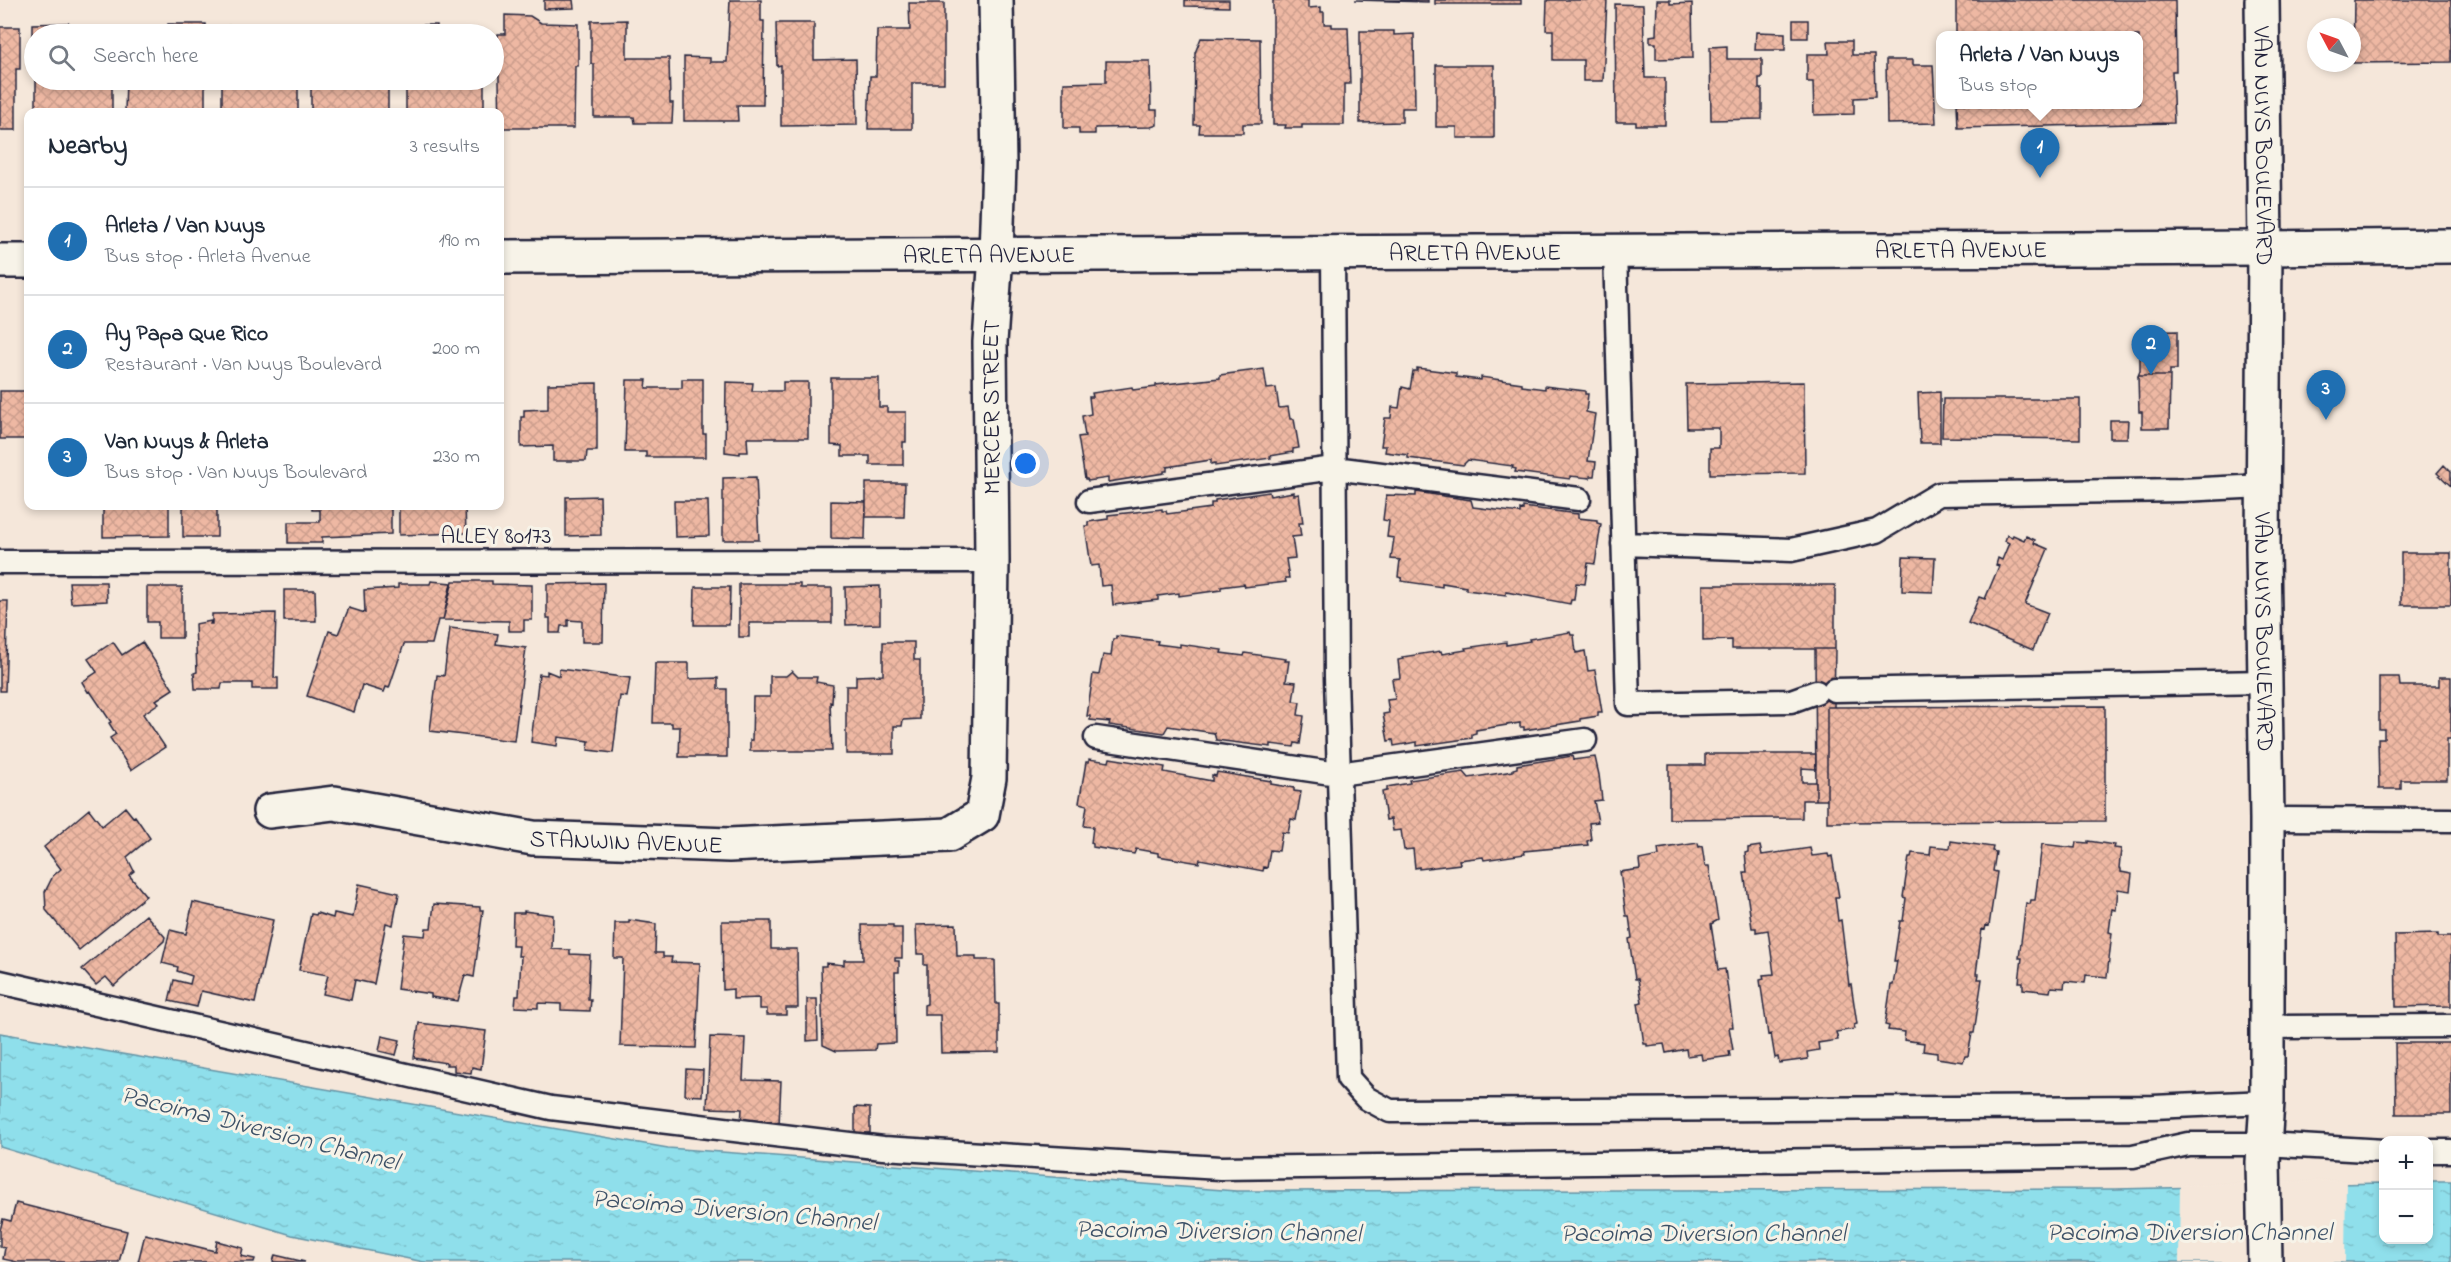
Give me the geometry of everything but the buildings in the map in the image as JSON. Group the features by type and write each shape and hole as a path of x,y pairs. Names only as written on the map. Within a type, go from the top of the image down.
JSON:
{"main road":[{"name":"MERCER STREET","path":"982,815 989,778 992,561 990,342 999,164 996,0"},
{"name":"VAN NUYS BOULEVARD","path":"2262,0 2267,819 2265,1262"},
{"name":"ARLETA AVENUE","path":"504,257 2451,246"},
{"path":"0,261 24,261"},
{"name":"STANWIN AVENUE","path":"270,811 334,803 533,838 729,845 949,835 982,815"}],"lane":[{"path":"1615,250 1628,704 1791,701 1825,691 2266,682"},
{"path":"1333,252 1338,774 1348,1078 1366,1098 1390,1111 2153,1107 2267,1102"},
{"path":"1089,501 1334,468 1579,499"},
{"path":"1623,544 1791,550 1877,531 1939,494 2182,490 2264,486"},
{"name":"ALLEY 80173","path":"0,562 992,561"},
{"path":"1096,738 1338,774 1585,740"},
{"path":"2267,819 2451,820"},
{"path":"0,982 551,1108 884,1148 1220,1168 2133,1156 2188,1144 2264,1153 2379,1151"},
{"path":"2267,1027 2451,1026"},
{"path":"2433,1151 2451,1151"}],"water":[{"name":"Pacoima Diversion Channel","path":"0,1033 668,1148 1236,1191 2116,1189 2379,1183 2379,1244 2433,1244 2433,1181 2451,1181 2451,1262 424,1262 292,1235 0,1147"}],"pier":[{"path":"2346,1180 2345,1262 2179,1262 2180,1185"}],"place":[{"name":"Arleta / Van Nuys","path":"2040,178"},
{"name":"Ay Papa Que Rico","path":"2151,375"},
{"name":"Van Nuys & Arleta","path":"2326,420"}]}
